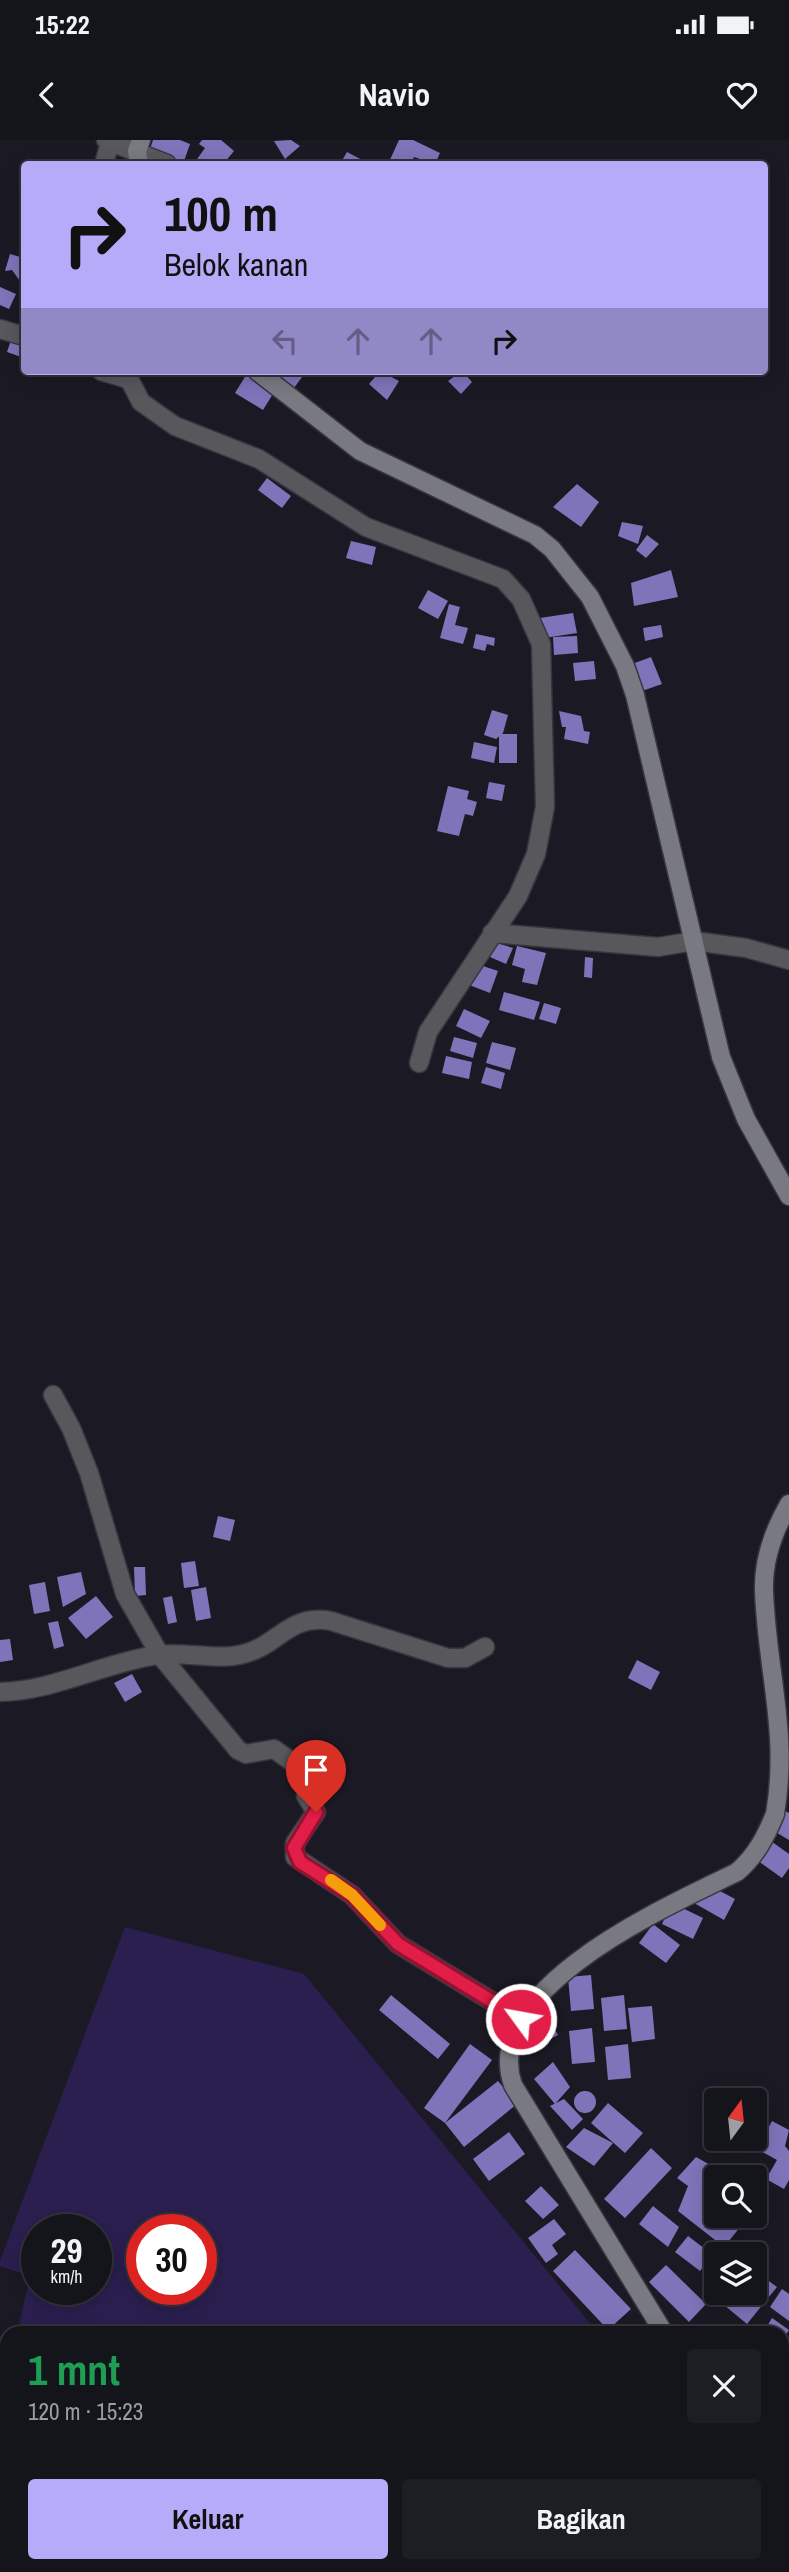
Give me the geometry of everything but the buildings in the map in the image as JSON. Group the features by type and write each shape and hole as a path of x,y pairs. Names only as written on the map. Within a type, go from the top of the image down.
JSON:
{"street":[{"path":"105,161 108,141 160,161"},
{"path":"0,329 21,336"},
{"path":"126,375 141,402 175,426 259,459 366,527 494,575 515,590 543,652 544,823 528,878 428,1032 419,1063"},
{"path":"262,375 360,451 535,535 567,566 610,632 629,676 720,1057 746,1119 789,1196"},
{"path":"492,933 658,947 694,941 746,948 789,960"},
{"path":"53,1395 71,1428 89,1473 125,1594 159,1655 237,1750 246,1754 274,1749 316,1779 306,1796 316,1812 294,1848 300,1862 352,1895 398,1944 521,2019"},
{"path":"660,2326 513,2085 509,2056 521,2019 538,1996 622,1931 737,1872 747,1863 768,1831 783,1790 789,1757 766,1606 765,1570 776,1532 789,1504"},
{"path":"0,1692 31,1690 126,1661 159,1655 244,1654 295,1624 319,1619 448,1658 465,1658 485,1647"}],"shaded area":[{"path":"125,1927 304,1974 592,2326 19,2326 23,2305 112,2305 112,2214 21,2214 21,2273 0,2266 0,2261"}],"slow traffic":[{"path":"331,1880 352,1895 380,1925"}],"route":[{"path":"316,1812 295,1843 295,1857 345,1889 398,1944 521,2019"}]}
